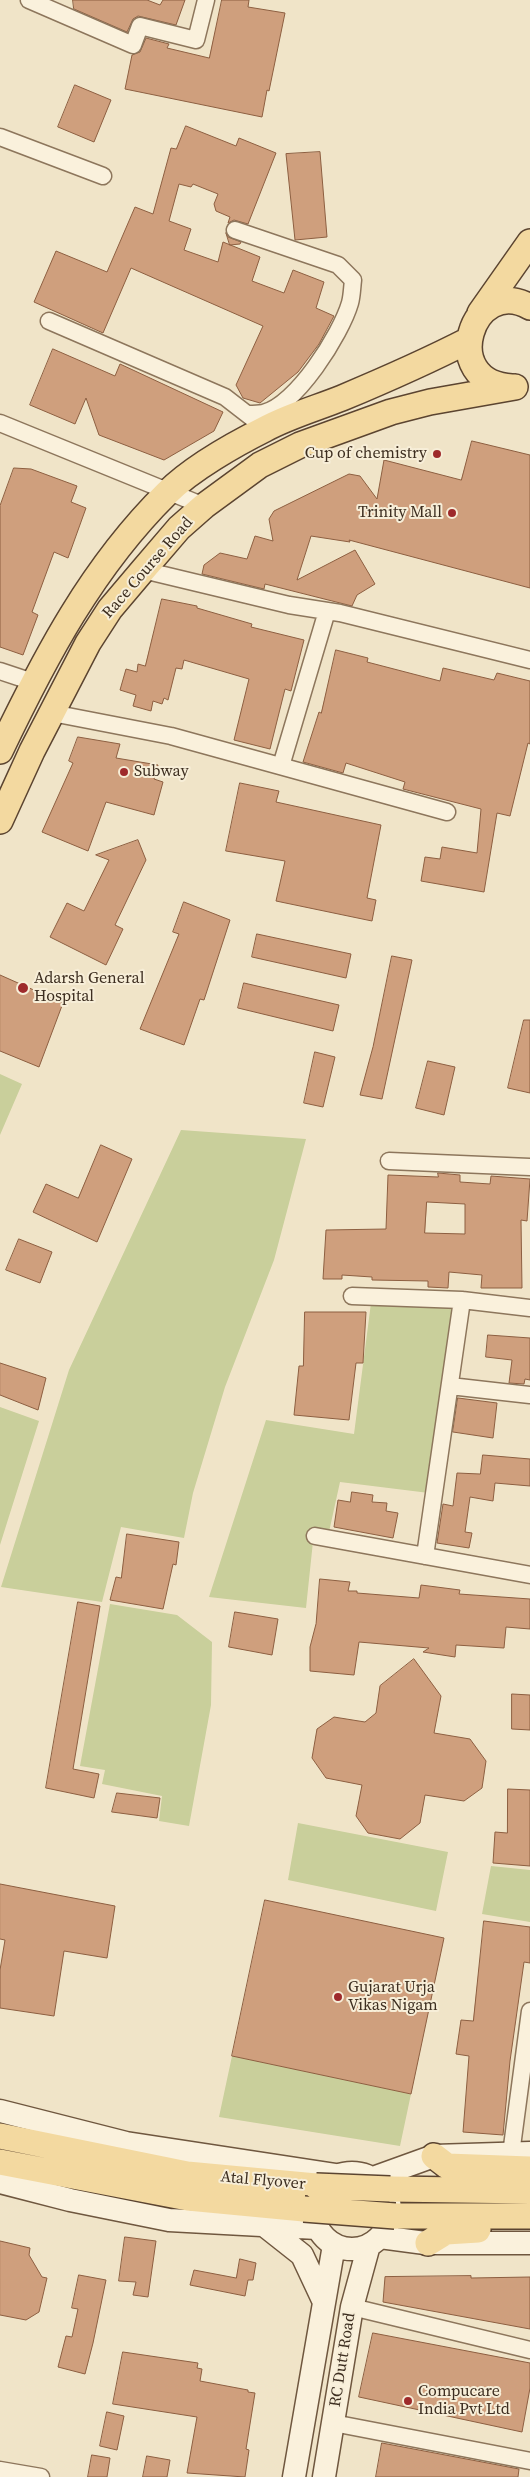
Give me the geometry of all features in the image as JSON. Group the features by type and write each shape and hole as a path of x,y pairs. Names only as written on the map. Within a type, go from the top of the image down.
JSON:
{"main road":[{"path":"526,384 495,384 478,372 471,360 472,330 530,242"},
{"name":"Race Course Road","path":"0,751 33,682 81,598 120,546 168,492 212,460 257,421 383,381 472,330 486,310 498,304 511,302 530,307"},
{"name":"Race Course Road","path":"0,821 88,643 110,610 143,570 179,528 204,506 240,479 279,455 392,412 430,402 526,384"},
{"name":"Atal Flyover","path":"0,2136 187,2174 307,2185 409,2190 530,2191"},
{"path":"434,2156 447,2166 458,2167 524,2159"},
{"name":"Atal Flyover","path":"0,2162 188,2198 400,2216 530,2216"},
{"path":"428,2243 446,2232 460,2230 530,2230"}],"street":[{"path":"29,0 133,45 140,26 196,40 206,0"},
{"path":"0,137 104,176"},
{"path":"49,321 225,397 257,421 264,413 285,402 314,371 342,322 350,302 353,280 338,264 235,230"},
{"path":"0,423 204,506"},
{"path":"143,570 289,606 327,611 530,660"},
{"path":"281,766 327,611"},
{"path":"0,671 33,682"},
{"path":"52,713 171,736 447,812"},
{"path":"389,1161 530,1167"},
{"path":"352,1296 462,1300 530,1308"},
{"path":"425,1556 462,1300"},
{"path":"450,1386 530,1396"},
{"path":"315,1536 530,1575"},
{"path":"373,2178 434,2156 524,2159 530,2011"},
{"path":"0,2111 126,2144 336,2175"},
{"path":"374,2241 389,2220 390,2207 388,2196 381,2185 373,2178 360,2173 348,2172 336,2175 326,2182 318,2192 314,2203 313,2216 317,2228 324,2238 334,2245 352,2249 374,2241 530,2243"},
{"path":"0,2182 70,2200 169,2220 317,2228"},
{"path":"264,2225 302,2255 324,2302"},
{"name":"RC Dutt Road","path":"324,2477 352,2307 374,2241"},
{"name":"RC Dutt Road","path":"294,2477 334,2245"},
{"path":"352,2307 530,2350"},
{"path":"333,2423 530,2461"},
{"path":"0,2470 41,2477"}],"green space":[{"path":"0,1074 22,1084 0,1135"},
{"path":"181,1130 306,1139 274,1260 225,1387 193,1493 184,1538 121,1527 102,1602 1,1587 69,1370"},
{"path":"371,1303 454,1307 429,1493 340,1482 329,1532 314,1532 306,1608 209,1597 266,1420 354,1434"},
{"path":"0,1407 39,1421 0,1545"},
{"path":"110,1604 177,1615 212,1642 211,1705 189,1826 159,1821 162,1796 102,1784 105,1770 80,1766"},
{"path":"298,1823 448,1852 436,1911 288,1880"},
{"path":"491,1866 530,1870 530,1922 482,1914"},
{"path":"232,2056 411,2094 400,2146 219,2117"}],"building":[{"path":"73,0 147,0 160,5 163,0 185,0 176,25 138,16 133,19 127,32 74,9"},
{"path":"222,0 249,0 248,7 285,13 262,117 125,89 132,55 140,52 146,38 169,44 167,48 209,58"},
{"path":"75,85 111,100 94,142 58,127"},
{"path":"186,126 236,146 239,138 276,153 248,224 234,220 228,223 230,217 216,211 214,204 218,194 193,184 191,187 179,184 169,221 191,229 184,250 218,262 223,242 260,257 252,281 284,293 293,270 324,282 316,308 334,316 319,344 298,372 260,403 243,398 236,385 263,326 131,268 103,333 34,302 56,251 107,272 135,207 153,214 171,148 176,149"},
{"path":"320,152 327,237 295,240 286,154"},
{"path":"226,233 228,237 241,242 240,244 230,245"},
{"path":"53,349 115,376 120,364 223,412 214,431 164,460 99,435 86,398 75,424 30,405"},
{"path":"472,441 530,455 530,588 349,540 350,542 311,536 297,580 355,550 375,584 357,595 352,606 265,584 264,589 202,574 204,565 220,553 247,559 255,536 273,541 269,519 274,511 349,474 360,476 377,499 384,460 461,480"},
{"path":"14,468 31,469 77,486 71,502 86,508 68,558 54,552 32,612 38,615 23,655 0,647 0,506"},
{"path":"162,599 197,606 197,608 252,624 251,627 304,640 291,691 285,689 270,749 234,740 249,679 184,660 182,669 176,668 168,700 164,698 162,704 153,701 151,711 133,706 136,695 120,690 126,669 137,672 138,664 145,666"},
{"path":"336,650 368,658 367,662 440,681 443,668 494,680 497,673 530,681 530,744 528,743 510,816 497,813 484,892 421,881 425,857 440,859 442,847 477,853 481,809 403,789 405,782 346,763 343,773 303,762 319,712 321,713"},
{"path":"78,737 120,744 116,758 158,765 154,779 163,782 154,815 106,802 88,851 42,832 73,763 69,761"},
{"path":"240,783 279,791 276,802 381,825 367,898 376,900 372,921 276,901 285,861 226,851"},
{"path":"138,840 146,860 115,925 123,929 106,965 50,937 67,903 84,911 109,860 96,855"},
{"path":"184,902 230,920 204,1000 200,999 184,1045 140,1029 179,934 173,932"},
{"path":"257,934 351,954 346,978 252,957"},
{"path":"392,956 412,960 382,1099 360,1095 373,1047"},
{"path":"0,975 63,1003 39,1067 0,1051"},
{"path":"244,983 339,1005 333,1031 238,1008"},
{"path":"524,1020 530,1020 530,1093 508,1088"},
{"path":"315,1052 335,1057 323,1107 304,1103"},
{"path":"428,1061 455,1067 444,1115 416,1108"},
{"path":"101,1145 132,1159 97,1242 33,1212 46,1184 78,1198"},
{"path":"438,1173 460,1175 460,1182 490,1184 491,1176 530,1179 527,1221 521,1220 522,1288 481,1288 482,1275 449,1272 448,1288 428,1287 428,1281 372,1280 372,1277 342,1275 342,1279 323,1279 326,1230 386,1229 388,1175 438,1177","holes":["427,1202 465,1204 465,1234 425,1233"]},
{"path":"19,1239 52,1252 40,1283 6,1270"},
{"path":"305,1312 366,1312 363,1363 356,1363 349,1420 294,1415 299,1366 303,1366"},
{"path":"488,1335 530,1338 530,1380 525,1379 524,1384 509,1383 512,1360 486,1357"},
{"path":"0,1363 46,1378 38,1410 0,1395"},
{"path":"458,1398 497,1403 493,1438 453,1432"},
{"path":"483,1455 530,1459 530,1486 495,1483 493,1501 470,1497 465,1532 472,1533 469,1548 437,1543 443,1504 453,1506 457,1473 480,1474"},
{"path":"352,1492 373,1495 372,1502 387,1503 386,1511 398,1513 393,1538 334,1527 338,1500 350,1502"},
{"path":"127,1534 179,1542 176,1565 173,1564 163,1609 110,1600 116,1577 121,1578"},
{"path":"320,1579 350,1582 348,1591 357,1591 357,1593 419,1598 421,1585 460,1590 459,1594 530,1599 530,1629 506,1627 504,1648 456,1645 455,1657 423,1652 429,1648 359,1642 354,1675 310,1671 310,1647 316,1624"},
{"path":"78,1602 100,1606 73,1769 99,1774 94,1798 46,1788"},
{"path":"235,1612 278,1619 272,1655 229,1647"},
{"path":"414,1659 441,1696 434,1733 470,1739 486,1761 482,1788 464,1801 425,1795 420,1823 400,1839 368,1833 356,1816 362,1785 326,1778 312,1758 317,1729 334,1717 365,1722 376,1713 380,1686"},
{"path":"512,1694 530,1695 530,1730 512,1729"},
{"path":"508,1789 530,1790 530,1866 493,1863 495,1832 507,1833"},
{"path":"117,1793 160,1798 157,1818 112,1812"},
{"path":"0,1884 115,1906 107,1958 64,1951 54,2016 0,2008 0,1970 5,1940 0,1939"},
{"name":"Gujarat Urja Vikas Nigam","path":"265,1900 444,1938 411,2094 232,2056"},
{"path":"484,1921 530,1927 530,1963 524,1962 510,2061 503,2135 463,2132 469,2056 456,2054 461,2020 473,2021"},
{"path":"125,2237 156,2241 148,2297 133,2295 136,2282 119,2281"},
{"path":"0,2241 30,2248 29,2255 42,2277 47,2278 39,2312 26,2320 0,2315"},
{"path":"240,2259 256,2263 253,2280 248,2280 245,2296 190,2285 194,2270 236,2278"},
{"path":"79,2275 106,2280 85,2374 58,2367 66,2336 72,2337 78,2309 72,2308"},
{"path":"471,2276 471,2278 530,2277 530,2329 383,2302 385,2277"},
{"path":"373,2333 530,2363 530,2388 522,2432 359,2397"},
{"path":"123,2352 198,2363 197,2368 202,2369 200,2381 255,2393 246,2449 249,2450 245,2477 187,2473 197,2417 113,2404"},
{"path":"107,2412 124,2416 117,2450 100,2446"},
{"path":"382,2443 519,2469 518,2477 376,2477"},
{"path":"92,2455 110,2458 107,2477 88,2477"},
{"path":"147,2456 170,2460 167,2477 143,2477"}],"place":[{"name":"Cup of chemistry","path":"437,454"},
{"name":"Trinity Mall","path":"452,513"},
{"name":"Subway","path":"124,772"},
{"name":"Adarsh General Hospital","path":"23,988"},
{"name":"Gujarat Urja Vikas Nigam","path":"338,1997"},
{"name":"Compucare India Pvt Ltd","path":"408,2401"}]}
